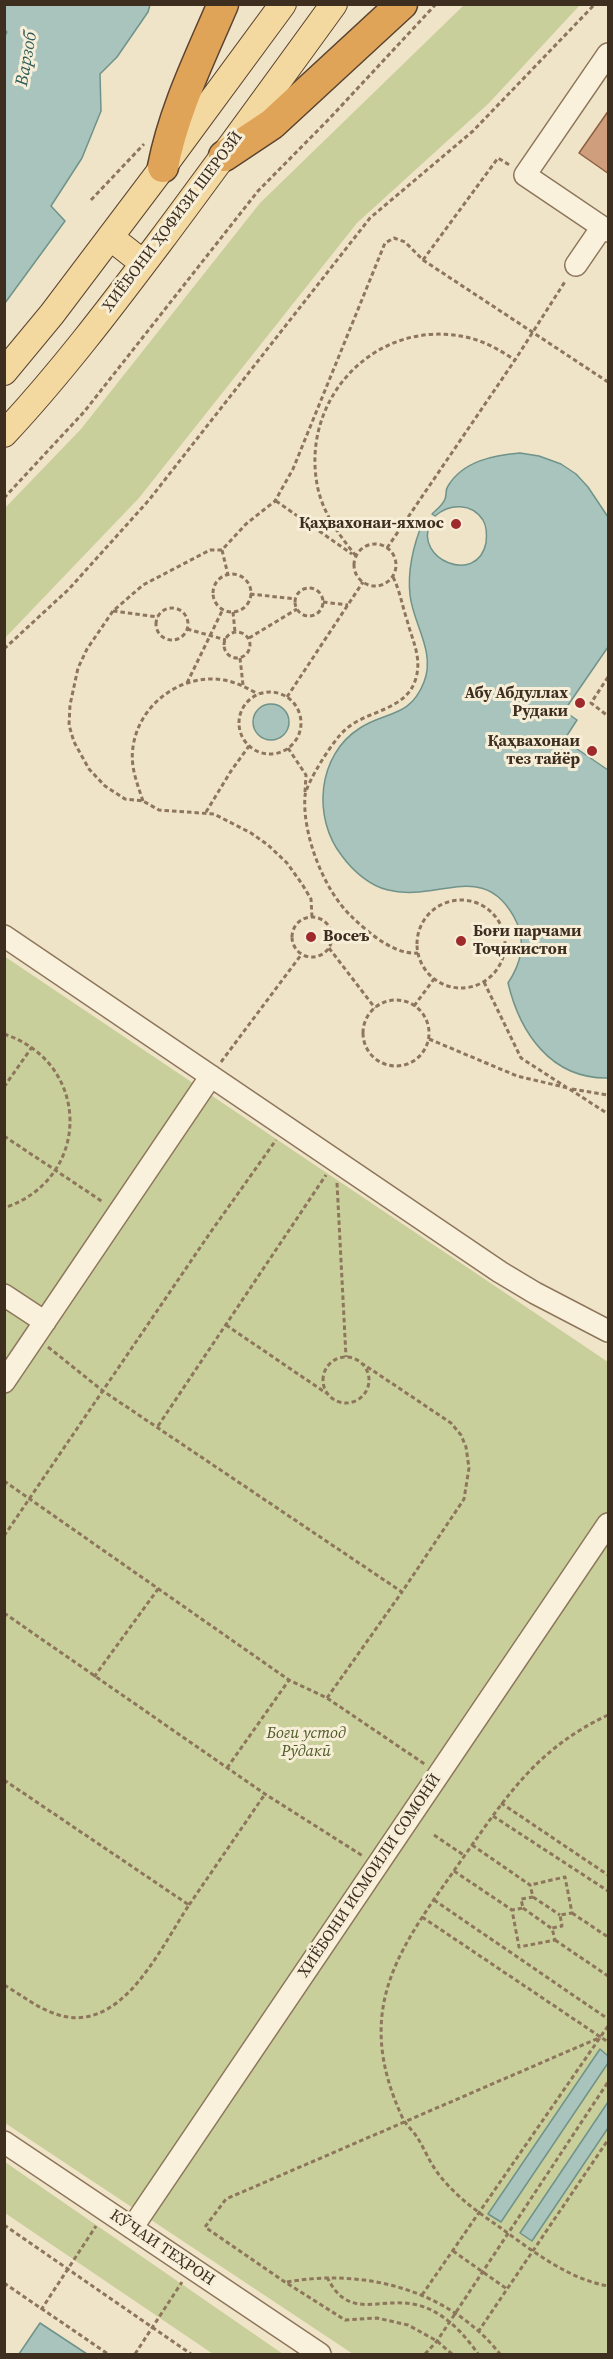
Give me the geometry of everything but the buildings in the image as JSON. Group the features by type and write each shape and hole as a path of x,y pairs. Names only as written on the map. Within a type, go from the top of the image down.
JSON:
{"highway":[{"path":"163,167 171,131 180,105 223,4"},
{"path":"224,156 272,124 402,4"}],"main road":[{"path":"4,372 38,332 283,4"},
{"name":"ХИЁБОНИ ҲОФИЗИ ШЕРОЗӢ","path":"4,434 74,353 224,156 334,4"},
{"path":"110,237 143,263"}],"street":[{"path":"576,265 605,229 525,175 609,54"},
{"path":"4,936 520,1284 609,1331"},
{"path":"4,1382 211,1076"},
{"path":"4,1295 40,1330"},
{"name":"ХИЁБОНИ ИСМОИЛИ СОМОНӢ","path":"132,2228 609,1524"},
{"name":"КӮЧАИ ТЕҲРОН","path":"4,2142 320,2355"}],"path":[{"path":"4,498 84,412 258,191 330,118 436,4"},
{"path":"4,649 69,589 150,500 370,218 473,131 595,4"},
{"path":"423,260 498,158"},
{"path":"312,917 311,899 287,863 252,833 206,812 159,810 143,801 125,800 105,786 89,769 74,742 69,725 72,690 78,668 87,649 113,611 143,585 210,550 222,550 246,525 275,501 293,469 385,243 394,238 405,242 423,260 609,382"},
{"path":"387,548 515,360 576,265"},
{"path":"356,556 327,515 318,490 314,465 316,439 323,414 339,385 350,371 370,355 393,343 418,336 444,334 470,338 494,346 515,360"},
{"path":"275,501 356,556"},
{"path":"373,544 387,548 396,561 393,577 389,582 376,587 363,582 354,568 356,556 366,546 373,544"},
{"path":"222,550 228,574"},
{"path":"228,574 244,579 250,588 245,606 233,612 223,609 214,600 214,587 222,577 228,574"},
{"path":"304,794 327,752 343,731 355,722 393,705 405,696 416,681 419,664 416,646 406,620 400,591 393,577"},
{"path":"287,697 363,582"},
{"path":"311,588 320,593 323,602 319,611 310,616 297,609 296,599 301,590 311,588"},
{"path":"250,594 296,599"},
{"path":"323,602 348,605"},
{"path":"175,608 187,618 187,629 180,637 169,639 159,633 156,622 158,617 165,610 175,608"},
{"path":"187,683 223,609"},
{"path":"249,638 297,609"},
{"path":"113,611 158,617"},
{"path":"233,612 235,632"},
{"path":"187,629 226,640"},
{"path":"240,658 228,655 225,648 226,640 235,632 243,633 249,638"},
{"path":"240,658 249,651 249,638"},
{"path":"240,658 243,685"},
{"path":"609,677 591,703 609,716"},
{"path":"143,801 132,764 133,747 137,729 157,700 171,690 205,679 224,680 243,685 258,694"},
{"path":"273,692 287,697 296,706 301,716 301,729 297,740 279,753 258,752 249,746 242,736 239,724 241,712 258,694 273,692"},
{"path":"206,812 249,746"},
{"path":"288,748 306,775 304,794 309,836 318,868 334,895 350,915 376,938 408,954 418,953"},
{"path":"463,899 478,903 491,911 501,923 505,938 505,953 499,968 484,982 475,986 460,988 444,985 434,979 422,965 418,953 418,934 423,920 434,909 447,902 463,899"},
{"path":"312,917 327,924 332,940 329,948 316,957 301,955 292,943 293,928 298,922 312,917"},
{"path":"329,948 375,1008"},
{"path":"211,1076 301,955"},
{"path":"414,1006 434,979"},
{"path":"484,982 521,1058 609,1114"},
{"path":"396,1000 414,1006 426,1020 428,1038 420,1055 405,1065 386,1065 377,1061 370,1054 363,1037 366,1019 375,1008 387,1001 396,1000"},
{"path":"4,1034 32,1047 52,1066 69,1104 70,1131 63,1158 39,1191 4,1208"},
{"path":"428,1038 517,1076 609,1095"},
{"path":"4,1087 32,1047"},
{"path":"4,1536 210,1233 286,1127"},
{"path":"4,1136 119,1213"},
{"path":"158,1426 335,1161"},
{"path":"335,1161 346,1357"},
{"path":"226,1324 336,1401 346,1403 357,1401 365,1394 369,1384 368,1373 363,1364"},
{"path":"40,1330 103,1391 402,1592"},
{"path":"327,1394 323,1385 323,1374 328,1365 336,1359 346,1357 355,1359 451,1423 461,1435 466,1447 469,1468 464,1499 327,1698"},
{"path":"4,1481 289,1680 327,1698 440,1774"},
{"path":"94,1677 158,1589"},
{"path":"4,1613 265,1794 334,1836 377,1866"},
{"path":"227,1768 289,1680"},
{"path":"609,1715 565,1739 543,1757 501,1803 409,1937 397,1961 380,2016 381,2050 404,2121 448,2186 479,2213 533,2251 566,2271 609,2286"},
{"path":"4,1780 189,1905"},
{"path":"4,1985 52,2013 72,2018 104,2013 123,2000 137,1983 265,1794"},
{"path":"501,1803 609,1875"},
{"path":"493,1816 609,1891"},
{"path":"434,1835 465,1856"},
{"path":"472,1845 530,1884 533,1897"},
{"path":"454,1871 512,1910 523,1908"},
{"path":"530,1884 565,1877 572,1913"},
{"path":"609,1937 572,1913 560,1915 533,1897 521,1899 523,1908 552,1928 555,1940 609,1976"},
{"path":"434,1900 609,2019"},
{"path":"512,1910 519,1947 555,1940"},
{"path":"552,1928 562,1926 560,1915"},
{"path":"422,1917 609,2042"},
{"path":"422,2295 609,2026"},
{"path":"452,2355 437,2341 408,2325 377,2318 345,2320 205,2228 226,2199 601,2037"},
{"path":"425,2355 437,2341 609,2082"},
{"path":"478,2332 609,2140"},
{"path":"41,2310 106,2211"},
{"path":"4,2225 191,2355"},
{"path":"453,2251 507,2289"},
{"path":"135,2355 191,2268"},
{"path":"285,2282 327,2277 360,2278 392,2284 422,2295 455,2313 478,2332 500,2355"},
{"path":"327,2277 340,2296 352,2304 416,2305 450,2321 465,2335 478,2355"},
{"path":"4,2283 108,2355"}],"green space":[{"path":"464,5 580,5 489,103 357,223 139,498 5,638 5,508 81,429 260,203"},
{"name":"Боғи устод Рӯдакӣ","path":"4,956 608,1362 608,2354 353,2354 5,2123"},
{"path":"5,2162 283,2354 213,2354 5,2213"}],"water":[{"name":"Варзоб","path":"5,4 150,5 148,12 117,57 100,74 101,111 82,158 51,206 65,221 5,303 4,38 7,32 5,30"},
{"path":"520,453 539,456 561,464 576,474 588,487 608,517 608,647 564,711 577,720 564,740 608,770 608,1078 570,1071 554,1062 530,1035 513,1001 508,983 516,969 521,939 517,923 505,903 491,892 476,887 407,892 388,890 375,885 351,867 332,841 323,806 327,770 335,754 346,740 360,728 404,708 412,702 424,682 427,671 426,649 412,606 409,585 412,556 424,519 430,524 427,537 438,557 449,563 460,565 471,563 480,556 486,543 483,520 473,510 460,507 447,509 435,516 432,514 443,503 447,488 454,477 462,471 480,461 500,455"},
{"path":"271,704 283,710 289,722 283,734 271,740 259,734 253,722 259,710"},
{"path":"600,2049 608,2056 608,2063 501,2222 488,2214"},
{"path":"608,2102 608,2128 532,2241 520,2233"},
{"path":"40,2323 87,2354 19,2354"}],"place":[{"name":"Қаҳвахонаи-яхмос","path":"456,524"},
{"name":"Абу Абдуллах Рудаки","path":"580,703"},
{"name":"Қаҳвахонаи тез тайёр","path":"592,751"},
{"name":"Восеъ","path":"311,937"},
{"name":"Боғи парчами Тоҷикистон","path":"461,941"}]}
